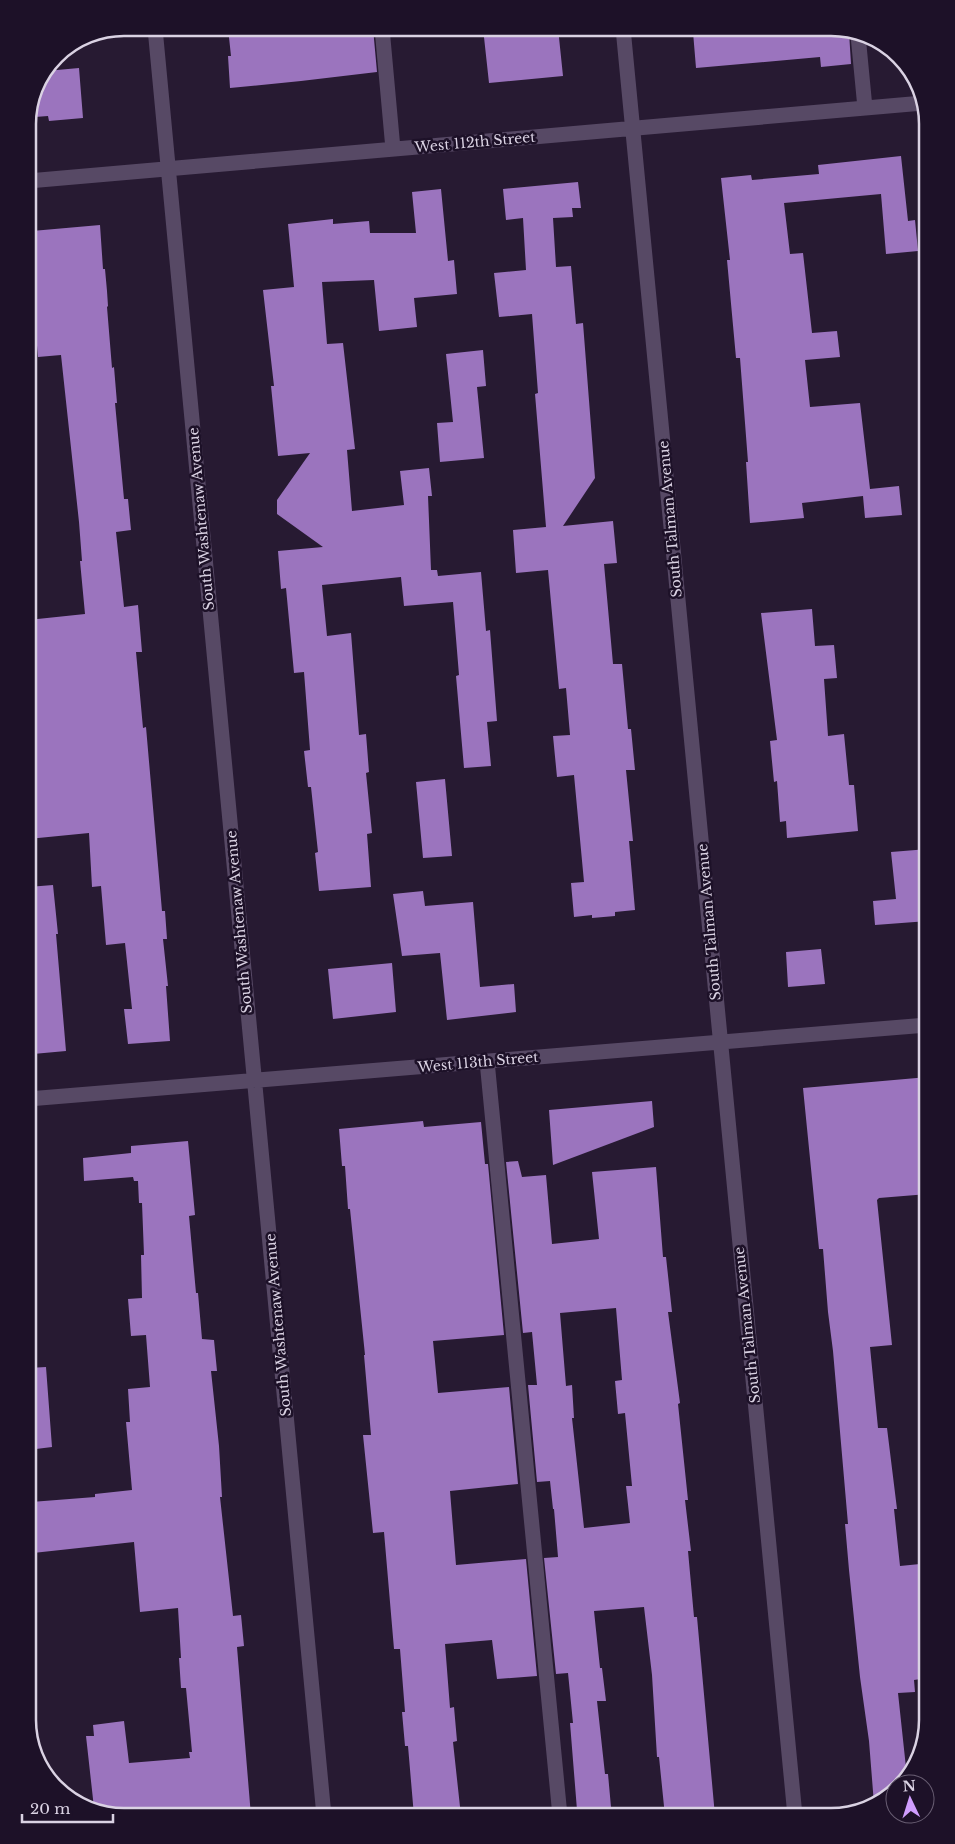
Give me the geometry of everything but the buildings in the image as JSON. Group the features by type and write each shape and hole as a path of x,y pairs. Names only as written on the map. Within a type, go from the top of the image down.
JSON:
{"street":[{"name":"South Washtenaw Avenue","path":"156,36 323,1808"},
{"path":"383,36 393,149"},
{"name":"South Talman Avenue","path":"624,36 794,1808"},
{"path":"859,41 865,108"},
{"name":"West 112th Street","path":"36,180 916,104"},
{"name":"West 113th Street","path":"36,1098 919,1026"},
{"path":"487,1062 559,1808"}]}
